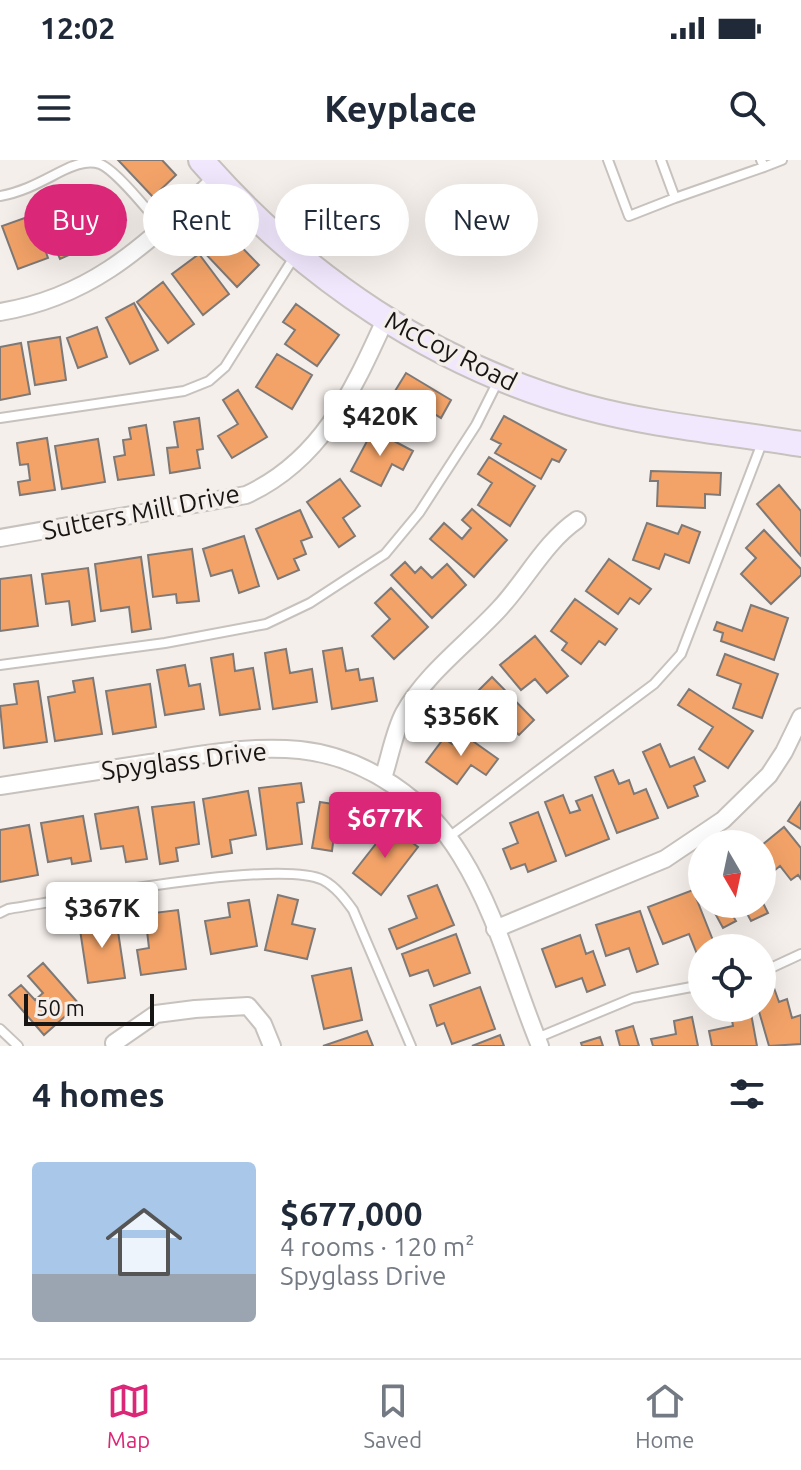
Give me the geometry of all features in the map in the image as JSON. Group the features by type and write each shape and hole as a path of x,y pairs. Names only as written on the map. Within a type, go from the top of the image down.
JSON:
{"street":[{"name":"McCoy Road","path":"209,169 275,233"},
{"path":"0,312 69,293 119,265 143,245"},
{"name":"McCoy Road","path":"299,256 385,320 459,361 499,378 585,407 640,419 801,444"},
{"name":"Sutters Mill Drive","path":"0,538 246,495 271,483 316,444 351,389 385,320"},
{"path":"383,778 404,714 419,694 464,642 500,608 559,536 577,520"},
{"path":"495,929 665,859 723,820 769,775 801,717"},
{"name":"Spyglass Drive","path":"0,786 222,751 271,749 328,755 383,778 411,797 449,837 462,857 495,929 538,1042"},
{"path":"114,1043 156,1014 248,1006 263,1024 272,1046"}],"lane":[{"path":"608,160 629,216 763,163 782,160"},
{"path":"661,160 675,198"},
{"path":"0,196 22,192 76,165 101,164 143,207"},
{"path":"0,418 184,391 209,381 225,367 295,256"},
{"path":"0,665 165,643 266,624 310,603 385,554 419,513 476,425 499,378"},
{"path":"449,837 654,684 681,654 764,438"},
{"path":"0,913 8,909 217,878 287,873 322,879 342,894 353,910 411,1046"},
{"path":"776,966 801,954"},
{"path":"538,1042 633,998 688,988"},
{"path":"0,1029 18,1046"}],"building":[{"path":"118,160 162,160 176,175 167,184 143,184 143,186"},
{"path":"24,218 24,256 48,258 18,269 2,226"},
{"path":"200,256 229,294 203,315 172,274"},
{"path":"208,256 250,256 259,265 237,287"},
{"path":"163,282 194,324 168,343 137,302"},
{"path":"134,303 158,350 130,364 106,318"},
{"path":"296,304 339,335 317,366 285,344 295,330 283,322"},
{"path":"97,327 107,357 78,368 67,338"},
{"path":"60,337 66,380 35,385 28,342"},
{"path":"21,343 30,394 0,400 0,347"},
{"path":"277,354 312,375 292,409 256,387"},
{"path":"406,373 451,400 441,418 428,410 414,433 381,414"},
{"path":"238,390 267,437 232,458 218,436 238,424 223,400"},
{"path":"504,416 566,450 559,462 552,459 541,479 495,453 501,444 491,439"},
{"path":"199,418 203,449 197,450 200,468 170,473 167,448 178,447 174,422"},
{"path":"146,425 154,475 118,480 114,457 125,455 123,440 131,439 129,428"},
{"path":"373,430 413,451 403,470 392,464 381,486 351,471"},
{"path":"47,438 55,490 20,495 18,482 30,480 28,464 20,465 17,443"},
{"path":"98,439 105,482 62,489 55,446"},
{"path":"489,457 535,486 510,526 478,505 492,483 478,474"},
{"path":"651,471 721,473 720,495 705,494 705,508 657,506 658,481 650,481"},
{"path":"340,479 360,506 343,518 355,536 339,547 307,502"},
{"path":"779,485 801,511 801,556 757,504"},
{"path":"472,509 507,540 474,577 430,539 444,523 462,539 471,528 462,520"},
{"path":"300,510 312,537 301,541 306,554 294,559 299,570 278,579 256,529"},
{"path":"647,523 678,534 682,525 700,532 689,563 665,554 659,569 633,560"},
{"path":"764,530 801,569 801,575 771,604 741,574 756,558 746,548"},
{"path":"244,536 259,586 239,593 232,570 211,576 203,549"},
{"path":"192,549 199,601 177,603 176,594 153,597 148,555"},
{"path":"141,557 151,629 132,632 129,607 101,611 95,564"},
{"path":"609,559 651,589 639,604 630,598 618,614 586,591"},
{"path":"405,562 415,573 421,567 432,578 447,564 466,585 432,618 391,575"},
{"path":"88,568 95,621 72,625 69,601 46,604 42,574"},
{"path":"31,575 38,626 0,631 0,579"},
{"path":"391,588 428,627 394,659 372,636 390,619 375,603"},
{"path":"575,599 617,629 605,645 599,641 581,664 562,650 567,643 551,631"},
{"path":"751,605 788,618 774,660 721,641 723,633 714,630 717,622 742,631"},
{"path":"535,636 568,676 547,693 535,679 521,690 500,665"},
{"path":"342,648 346,671 358,669 360,680 373,678 377,701 332,709 323,651"},
{"path":"286,649 290,673 312,669 317,702 273,709 265,653"},
{"path":"233,654 235,671 253,668 260,709 220,715 211,658"},
{"path":"725,654 778,674 762,718 733,708 741,684 717,675"},
{"path":"185,665 189,686 200,684 204,709 165,715 157,670"},
{"path":"492,677 534,720 519,735 510,727 505,731 491,718 479,730 459,710"},
{"path":"93,678 102,734 55,741 48,697 75,692 73,681"},
{"path":"38,681 47,742 4,748 0,706 17,704 14,684"},
{"path":"150,684 156,727 113,734 106,691"},
{"path":"689,689 753,731 728,768 699,749 713,727 678,705"},
{"path":"460,732 498,759 486,775 471,765 457,784 426,762 444,738 452,744"},
{"path":"660,744 670,767 694,757 705,781 694,786 698,796 668,808 643,752"},
{"path":"613,770 619,784 629,780 634,794 646,789 658,818 617,833 595,777"},
{"path":"301,783 304,802 297,803 302,844 267,849 259,788"},
{"path":"248,791 256,835 230,840 232,853 212,857 203,799"},
{"path":"563,795 570,813 580,810 576,801 592,795 609,839 566,856 545,802"},
{"path":"194,802 199,844 176,848 178,861 160,864 152,807"},
{"path":"320,802 366,809 361,840 334,835 332,851 312,848"},
{"path":"801,802 801,829 788,821"},
{"path":"138,807 147,859 126,862 123,846 101,849 95,814"},
{"path":"538,812 556,861 528,872 525,864 511,869 503,849 518,843 510,823"},
{"path":"83,816 91,861 72,864 71,858 48,862 41,823"},
{"path":"29,825 38,875 0,882 0,830"},
{"path":"390,826 418,847 381,895 353,873"},
{"path":"784,827 801,848 801,879 798,875 791,880 780,866 776,869 776,834"},
{"path":"437,885 454,925 397,949 389,929 417,918 408,896"},
{"path":"688,892 688,918 704,918 710,934 688,934 663,944 648,907"},
{"path":"278,895 298,900 292,924 315,929 307,959 265,950"},
{"path":"249,900 257,946 211,954 205,921 230,917 228,903"},
{"path":"178,910 186,969 141,975 137,950 149,948 145,914"},
{"path":"640,911 658,964 637,972 629,948 606,956 596,925"},
{"path":"116,918 125,978 88,983 79,923"},
{"path":"718,918 734,918 736,921 723,928"},
{"path":"456,934 470,973 434,986 428,970 410,976 402,954"},
{"path":"580,935 586,954 593,951 605,985 587,992 582,978 556,987 542,949"},
{"path":"43,963 79,1004 44,1035 9,995 21,985 35,1000 43,993 28,976"},
{"path":"351,968 362,1020 324,1029 312,976"},
{"path":"480,987 495,1029 452,1044 444,1023 437,1026 430,1005"},
{"path":"776,994 779,1002 787,999 792,1018 801,1015 801,1044 769,1046 762,1022 776,1022"},
{"path":"688,1018 688,1022 693,1022 698,1046 653,1046 651,1039 676,1034 674,1021"},
{"path":"732,1022 753,1022 757,1046 712,1046 709,1031 733,1026"},
{"path":"633,1026 639,1046 620,1046 616,1031"},
{"path":"367,1031 373,1046 323,1046"},
{"path":"500,1035 504,1046 472,1046"},
{"path":"600,1037 603,1046 582,1046 581,1043"}]}
